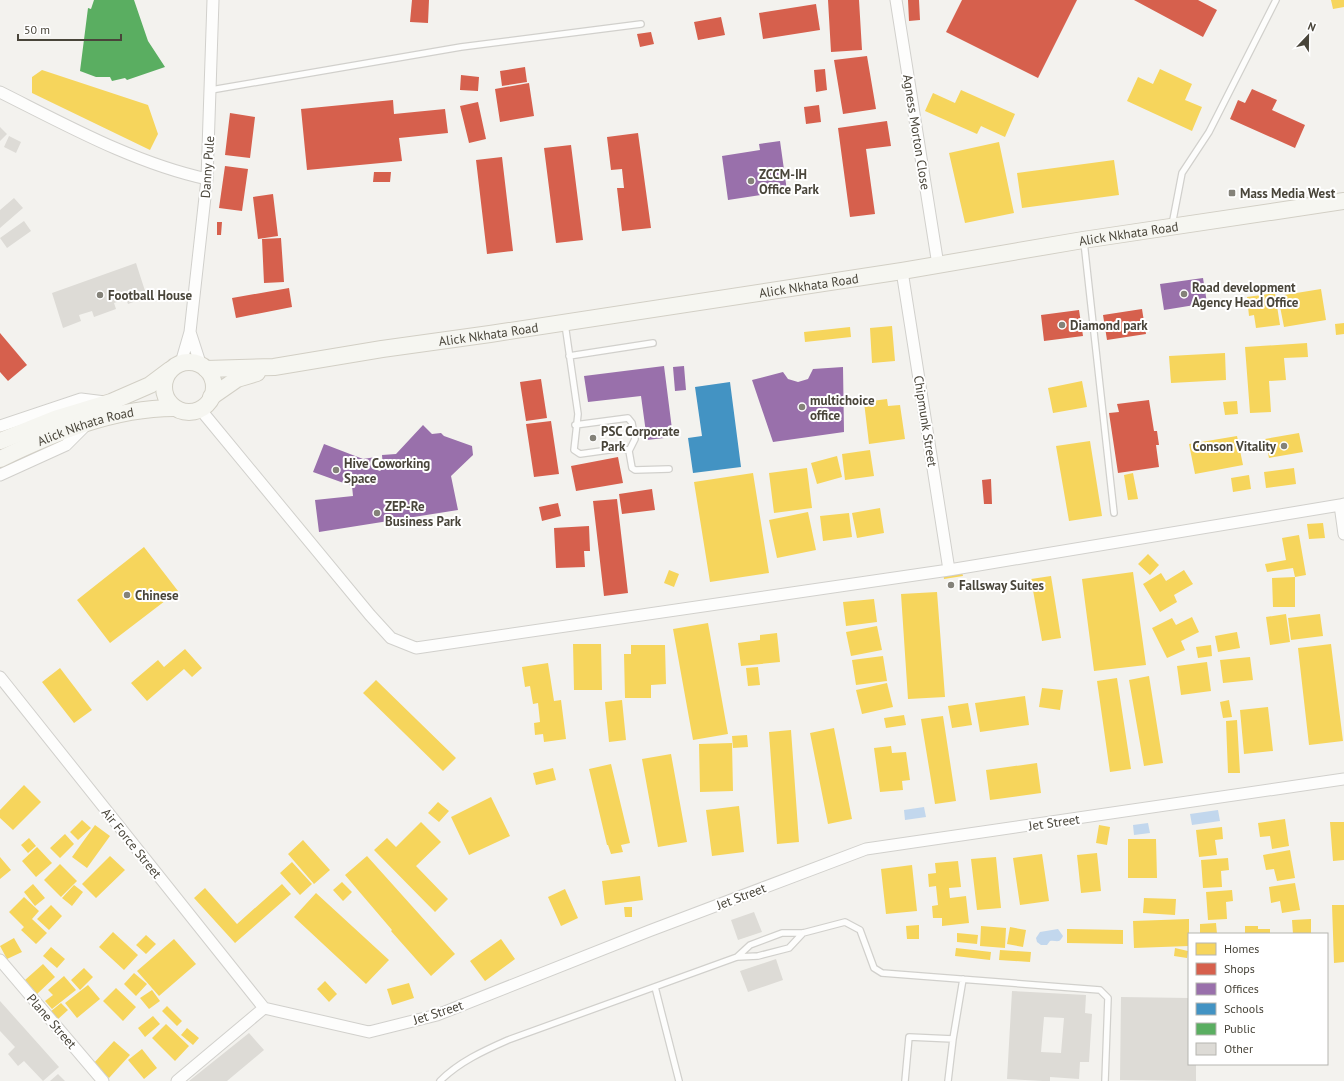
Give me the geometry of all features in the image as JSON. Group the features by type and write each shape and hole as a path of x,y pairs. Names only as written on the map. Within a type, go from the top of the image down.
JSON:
{"main road":[{"name":"Alick Nkhata Road","path":"211,397 236,379 274,367 382,349 902,271 1083,240 1344,201"},
{"path":"192,362 204,367 212,380 211,397 200,409 187,412 174,408 167,398 164,387 165,381 176,367 192,362"},
{"name":"Alick Nkhata Road","path":"0,441 55,419 111,402 150,385 176,367"},
{"name":"Alick Nkhata Road","path":"204,367 274,367"},
{"name":"Alick Nkhata Road","path":"0,459 24,448 110,415 157,408 174,408"}],"street":[{"name":"Danny Pule","path":"176,367 190,332 207,179 213,0"},
{"name":"Agness Morton Close","path":"896,0 938,265"},
{"path":"0,92 125,152 174,172 207,179"},
{"name":"Chipmunk Street","path":"902,271 949,570"},
{"name":"Danny Pule","path":"190,332 204,367"},
{"name":"Alick Nkhata Road","path":"0,426 80,399 111,402"},
{"path":"200,409 370,615 391,638 416,648 949,570 1342,505 1344,534"},
{"path":"0,476 66,445 88,423"},
{"name":"Air Force Street","path":"0,677 264,1008"},
{"name":"Jet Street","path":"264,1008 369,1032 438,1015 649,930 866,849 1344,779"},
{"name":"Plane Street","path":"0,960 103,1081"},
{"path":"177,1081 264,1008"}],"lane":[{"path":"1171,227 1182,173 1209,132 1276,0"},
{"path":"211,90 461,48 641,24"},
{"path":"1083,240 1114,513"},
{"path":"564,322 578,414 575,426 574,450 577,453 623,448 629,451"},
{"path":"569,356 653,343"},
{"path":"575,426 628,418 632,423 635,439 629,451 632,468 639,471 669,469"},
{"path":"737,957 750,945 782,933 803,933 845,922 860,930 874,968 882,973 1100,990 1108,998 1105,1081"},
{"path":"440,1081 455,1067 508,1040 737,957 758,956 789,948 803,933"},
{"path":"948,1081 952,1039 963,979"},
{"path":"655,987 679,1081"},
{"path":"905,1081 909,1037 952,1039"}],"water":[{"path":"924,807 926,817 905,820 904,810"},
{"path":"1218,810 1220,821 1192,825 1190,814"},
{"path":"1148,823 1150,833 1134,835 1133,825"},
{"path":"1058,929 1063,936 1059,941 1050,941 1047,945 1041,945 1037,942 1036,938 1040,932"}],"building: Homes":[{"path":"1331,0 1344,0 1344,7 1333,9"},
{"path":"1160,69 1192,84 1185,100 1202,107 1192,131 1127,101 1138,77 1153,84"},
{"path":"42,70 148,105 158,134 150,150 32,93 32,77"},
{"path":"961,90 1015,114 1005,137 981,126 977,134 925,111 933,93 955,103"},
{"path":"999,142 1014,213 965,223 949,153"},
{"path":"1114,160 1119,195 1022,208 1017,173"},
{"path":"1321,289 1326,320 1284,327 1278,296"},
{"path":"1275,293 1280,325 1256,328 1254,315 1249,316 1247,297"},
{"path":"1344,323 1344,334 1336,335 1335,324"},
{"path":"892,326 895,361 872,363 870,328"},
{"path":"850,327 851,337 805,342 804,332"},
{"path":"1307,343 1308,357 1284,358 1286,380 1269,381 1271,412 1250,413 1245,347"},
{"path":"1225,353 1226,380 1171,383 1169,356"},
{"path":"1082,381 1087,407 1053,413 1048,388"},
{"path":"887,399 888,406 900,405 905,439 869,444 864,402"},
{"path":"1237,401 1238,414 1225,415 1223,402"},
{"name":"Conson Vitality","path":"1299,433 1303,452 1269,458 1265,439"},
{"path":"1237,436 1243,465 1195,474 1189,444"},
{"path":"1090,441 1102,516 1069,521 1056,446"},
{"path":"870,450 874,476 845,480 842,454"},
{"path":"837,456 842,477 817,484 811,463"},
{"path":"807,468 812,508 774,513 769,473"},
{"path":"1294,468 1296,484 1266,488 1264,472"},
{"path":"753,473 769,573 710,582 694,482"},
{"path":"1133,473 1138,499 1128,500 1124,475"},
{"path":"1249,475 1251,489 1233,492 1231,478"},
{"path":"880,508 884,533 857,538 852,513"},
{"path":"808,512 816,550 777,558 769,520"},
{"path":"849,513 852,537 823,541 820,516"},
{"path":"1323,523 1325,538 1309,539 1307,524"},
{"path":"1299,535 1306,575 1295,577 1293,568 1267,572 1265,564 1286,560 1282,538"},
{"name":"Chinese","path":"144,547 178,591 110,643 77,600"},
{"path":"1148,554 1159,565 1150,575 1138,564"},
{"path":"961,569 963,576 944,579 943,572"},
{"path":"669,570 679,574 674,587 664,583"},
{"path":"1184,570 1193,584 1174,595 1177,602 1160,612 1143,584 1161,573 1166,581"},
{"path":"1133,572 1146,665 1094,671 1082,579"},
{"path":"1051,576 1061,638 1042,641 1031,579"},
{"path":"1295,577 1295,607 1273,607 1272,578"},
{"path":"937,592 945,697 908,699 901,594"},
{"path":"874,599 877,622 846,626 843,602"},
{"path":"1286,614 1290,642 1270,645 1266,617"},
{"path":"1320,614 1323,636 1291,640 1288,618"},
{"path":"1192,617 1199,632 1181,641 1185,650 1167,658 1152,628 1172,618 1176,625"},
{"path":"708,623 728,734 693,740 673,629"},
{"path":"877,626 882,650 851,656 846,632"},
{"path":"1237,632 1240,648 1218,652 1215,636"},
{"path":"777,633 780,662 741,666 738,643 760,640 760,635"},
{"path":"573,644 601,644 602,690 574,690"},
{"path":"1331,644 1343,741 1309,745 1298,648"},
{"path":"631,645 665,645 666,684 651,685 651,698 625,698 624,654 631,654"},
{"path":"1211,645 1212,656 1198,658 1196,647"},
{"path":"185,649 202,668 192,677 184,669 147,701 131,683 158,660 164,667"},
{"path":"883,656 887,681 856,685 852,660"},
{"path":"1250,657 1253,680 1223,683 1220,660"},
{"path":"1207,662 1211,691 1181,695 1177,666"},
{"path":"548,663 554,701 561,700 566,739 544,742 543,734 535,735 534,723 540,722 538,703 533,704 530,686 525,687 522,667"},
{"path":"758,667 760,685 748,686 746,668"},
{"path":"60,668 92,710 74,723 42,682"},
{"path":"1149,676 1163,763 1144,766 1129,680"},
{"path":"1117,678 1131,769 1110,772 1097,681"},
{"path":"376,680 456,758 443,771 363,693"},
{"path":"887,683 893,707 862,714 856,690"},
{"path":"1042,688 1063,690 1060,710 1039,707"},
{"path":"1025,696 1029,725 980,732 975,703"},
{"path":"622,700 626,740 609,742 605,702"},
{"path":"1229,700 1232,717 1223,718 1220,702"},
{"path":"968,703 972,725 952,728 948,706"},
{"path":"1268,707 1273,751 1244,754 1240,710"},
{"path":"904,715 906,725 886,728 884,718"},
{"path":"943,716 956,801 935,804 921,719"},
{"path":"1237,720 1240,773 1228,773 1226,721"},
{"path":"834,728 852,819 828,824 810,733"},
{"path":"791,730 799,842 777,844 769,732"},
{"path":"747,735 748,747 733,748 732,736"},
{"path":"732,743 733,791 700,792 699,744"},
{"path":"891,746 892,753 906,752 910,780 902,781 903,790 880,792 874,748"},
{"path":"671,754 687,842 658,847 642,759"},
{"path":"1037,763 1041,793 990,800 986,770"},
{"path":"611,764 630,843 621,845 623,852 611,854 607,845 589,769"},
{"path":"553,768 556,780 536,785 533,773"},
{"path":"24,785 41,802 13,830 0,818 0,810"},
{"path":"491,797 510,836 469,855 451,817"},
{"path":"438,802 449,811 439,822 428,813"},
{"path":"739,806 744,852 712,856 706,810"},
{"path":"1285,819 1289,846 1272,849 1270,836 1260,837 1258,823"},
{"path":"82,820 91,828 78,840 70,832"},
{"path":"421,822 441,842 416,866 448,899 435,912 374,850 387,838 396,847"},
{"path":"1330,822 1344,822 1344,860 1333,861"},
{"path":"95,825 110,836 87,868 72,857"},
{"path":"1099,825 1110,827 1107,845 1096,843"},
{"path":"1222,827 1223,839 1215,840 1217,855 1199,857 1196,830"},
{"path":"65,834 74,844 60,858 50,848"},
{"path":"29,838 36,846 28,853 21,845"},
{"path":"1128,839 1156,839 1157,878 1128,878"},
{"path":"303,840 330,870 314,884 288,854"},
{"path":"37,847 52,863 36,877 22,861"},
{"path":"1290,850 1295,878 1277,881 1274,869 1266,870 1263,855"},
{"path":"1097,853 1101,891 1081,893 1077,855"},
{"path":"1042,854 1049,901 1020,905 1013,858"},
{"path":"110,856 125,870 96,898 82,884"},
{"path":"367,856 455,954 431,976 391,931 392,930 345,875"},
{"path":"0,857 11,870 0,879"},
{"path":"996,857 1001,908 977,910 971,859"},
{"path":"1228,858 1229,870 1221,871 1222,887 1203,888 1201,860"},
{"path":"958,861 961,887 949,888 950,898 966,896 969,923 942,926 942,918 933,918 932,906 938,905 936,886 929,887 928,874 936,873 935,863"},
{"path":"292,862 312,884 300,895 280,873"},
{"path":"60,864 77,881 61,897 44,880"},
{"path":"912,865 917,911 886,914 881,869"},
{"path":"640,876 643,900 605,905 602,881"},
{"path":"342,882 352,892 343,901 333,890"},
{"path":"1295,883 1300,910 1282,913 1280,901 1271,903 1269,887"},
{"path":"33,884 45,898 35,906 24,892"},
{"path":"282,884 291,894 235,943 194,898 205,888 237,924"},
{"path":"74,885 83,892 72,906 62,898"},
{"path":"565,889 578,918 561,926 548,897"},
{"path":"1232,890 1233,901 1226,902 1227,919 1208,920 1206,892"},
{"path":"316,893 389,960 366,984 294,917"},
{"path":"24,897 39,911 32,919 47,933 36,944 21,930 24,927 9,912"},
{"path":"1144,898 1176,899 1175,915 1143,913"},
{"path":"51,905 62,916 49,930 37,919"},
{"path":"1332,905 1344,905 1344,962 1334,963"},
{"path":"624,907 632,907 632,917 625,917"},
{"path":"1189,919 1188,946 1134,948 1133,921"},
{"path":"1311,919 1311,933 1293,933 1292,920"},
{"path":"1216,923 1217,933 1200,933 1200,924"},
{"path":"919,925 919,939 907,939 906,926"},
{"path":"981,926 1006,928 1005,948 980,946"},
{"path":"1245,926 1258,926 1258,929 1270,929 1270,933 1245,933"},
{"path":"1010,927 1026,930 1023,947 1007,944"},
{"path":"1067,929 1123,930 1123,944 1067,943"},
{"path":"113,932 138,955 124,970 99,947"},
{"path":"957,933 978,935 977,944 957,942"},
{"path":"146,935 156,944 146,954 136,945"},
{"path":"14,938 22,952 7,959 0,946"},
{"path":"174,939 196,964 159,996 137,971"},
{"path":"501,939 515,959 485,981 470,961"},
{"path":"51,947 65,959 57,968 43,956"},
{"path":"956,948 991,952 990,960 955,956"},
{"path":"1175,948 1188,951 1187,958 1174,956"},
{"path":"1000,950 1031,952 1030,962 999,960"},
{"path":"43,964 55,977 37,994 25,980"},
{"path":"84,968 93,977 80,990 71,980"},
{"path":"134,973 147,984 136,996 124,984"},
{"path":"64,976 76,990 52,1009 45,1001 53,995 48,990"},
{"path":"325,981 337,994 329,1002 317,989"},
{"path":"409,983 414,998 392,1005 387,989"},
{"path":"88,985 100,999 77,1018 65,1003"},
{"path":"116,988 136,1007 123,1021 103,1001"},
{"path":"152,990 160,1001 149,1009 140,998"},
{"path":"61,1003 68,1010 57,1020 50,1012"},
{"path":"167,1006 182,1021 177,1026 162,1011"},
{"path":"153,1016 160,1024 145,1037 138,1028"},
{"path":"166,1024 189,1046 175,1061 152,1038"},
{"path":"187,1028 199,1038 193,1045 181,1035"},
{"path":"114,1041 130,1055 109,1078 93,1064"},
{"path":"142,1049 157,1068 144,1079 128,1060"}],"building: Shops":[{"path":"412,0 429,0 428,23 410,22"},
{"path":"828,0 859,0 862,50 831,52"},
{"path":"908,0 919,0 920,20 909,21"},
{"path":"962,0 1077,0 1038,78 946,32"},
{"path":"1134,0 1198,0 1217,10 1203,37"},
{"path":"816,4 820,30 763,39 759,13"},
{"path":"721,17 725,35 698,40 694,22"},
{"path":"651,32 654,44 640,47 637,34"},
{"path":"867,56 876,109 843,114 834,60"},
{"path":"525,67 527,82 502,86 500,71"},
{"path":"825,69 827,90 816,92 814,70"},
{"path":"461,75 479,77 478,91 460,90"},
{"path":"529,83 534,116 500,122 495,89"},
{"path":"1252,89 1277,100 1272,110 1305,125 1295,148 1230,119 1238,100 1245,103"},
{"path":"393,100 394,114 445,109 448,133 399,138 402,161 307,170 301,109"},
{"path":"478,102 486,139 469,143 460,106"},
{"path":"819,105 821,122 806,124 804,107"},
{"path":"230,113 255,117 250,158 225,155"},
{"path":"887,121 891,146 866,149 875,214 850,217 838,128"},
{"path":"638,133 651,228 622,231 617,188 624,188 622,169 611,170 607,137"},
{"path":"571,145 583,240 556,243 544,148"},
{"path":"502,157 513,251 487,254 476,160"},
{"path":"225,166 248,169 242,211 219,208"},
{"path":"374,172 391,172 390,182 373,182"},
{"path":"273,194 278,236 258,239 253,197"},
{"path":"217,222 222,222 221,235 217,235"},
{"path":"281,238 284,282 264,283 262,239"},
{"path":"289,288 292,307 236,318 232,298"},
{"path":"1142,309 1146,334 1107,340 1103,315"},
{"name":"Diamond park","path":"1079,310 1083,336 1044,341 1041,315"},
{"path":"0,333 27,365 8,381 0,372"},
{"path":"541,379 547,418 526,421 520,382"},
{"path":"1149,400 1154,431 1157,431 1159,445 1156,445 1159,467 1118,473 1109,413 1119,412 1117,404"},
{"path":"551,421 559,474 534,477 526,424"},
{"path":"618,457 623,483 576,491 571,466"},
{"path":"991,479 992,504 984,504 982,480"},
{"path":"652,489 655,510 622,514 619,494"},
{"path":"617,499 628,593 604,596 593,501"},
{"path":"558,503 561,516 542,521 539,507"},
{"path":"589,526 590,551 584,551 585,567 556,568 554,528"}],"building: Offices":[{"path":"780,141 787,191 728,200 722,156 760,150 759,144"},
{"name":"Road development Agency Head Office","path":"1203,278 1207,303 1164,310 1160,284"},
{"path":"664,366 673,437 647,440 641,396 588,402 584,376"},
{"path":"684,366 686,390 675,391 673,367"},
{"name":"multichoice office","path":"843,367 844,432 773,442 752,380 783,372 788,379 798,382 808,379 813,369"},
{"path":"423,425 432,434 441,433 444,436 472,446 473,455 451,476 458,510 319,532 315,500 353,496 352,486 313,472 324,444 363,459 376,457 372,468 380,471 383,468 382,455 396,454"}],"building: Schools":[{"path":"730,382 741,467 693,473 688,438 702,436 695,387"}],"building: Public":[{"path":"94,0 134,0 148,41 165,67 127,80 125,78 112,81 110,77 96,77 80,71 88,8 91,9"}],"building: Other":[{"path":"0,127 7,134 0,141"},
{"path":"9,136 21,142 16,153 4,147"},
{"path":"14,198 23,208 0,228 0,210"},
{"path":"24,221 31,231 7,248 0,238"},
{"name":"Football House","path":"136,263 147,297 128,304 126,299 114,303 116,309 94,317 92,311 79,315 81,321 63,328 52,293"},
{"path":"754,912 762,932 738,940 731,920"},
{"path":"776,959 783,980 748,992 740,971"},
{"path":"1012,991 1086,995 1085,1013 1092,1014 1089,1062 1080,1062 1079,1079 1050,1077 1050,1081 1043,1081 1007,1079","holes":["1044,1017 1064,1018 1061,1053 1041,1052"]},
{"path":"1121,997 1188,998 1188,1065 1196,1065 1196,1081 1120,1080"},
{"path":"0,1001 59,1067 43,1081 24,1061 18,1066 8,1054 15,1047 0,1031"},
{"path":"249,1033 264,1050 227,1081 189,1081"},
{"path":"58,1074 65,1081 50,1081"}],"place":[{"name":"ZCCM-IH Office Park","path":"751,181"},
{"name":"Mass Media West","path":"1232,193"},
{"name":"Road development Agency Head Office","path":"1184,294"},
{"name":"Football House","path":"100,295"},
{"name":"Diamond park","path":"1062,325"},
{"name":"multichoice office","path":"802,407"},
{"name":"PSC Corporate Park","path":"593,438"},
{"name":"Conson Vitality","path":"1284,446"},
{"name":"Hive Coworking Space","path":"336,470"},
{"name":"ZEP-Re Business Park","path":"377,513"},
{"name":"Fallsway Suites","path":"951,585"},
{"name":"Chinese","path":"127,595"}]}
